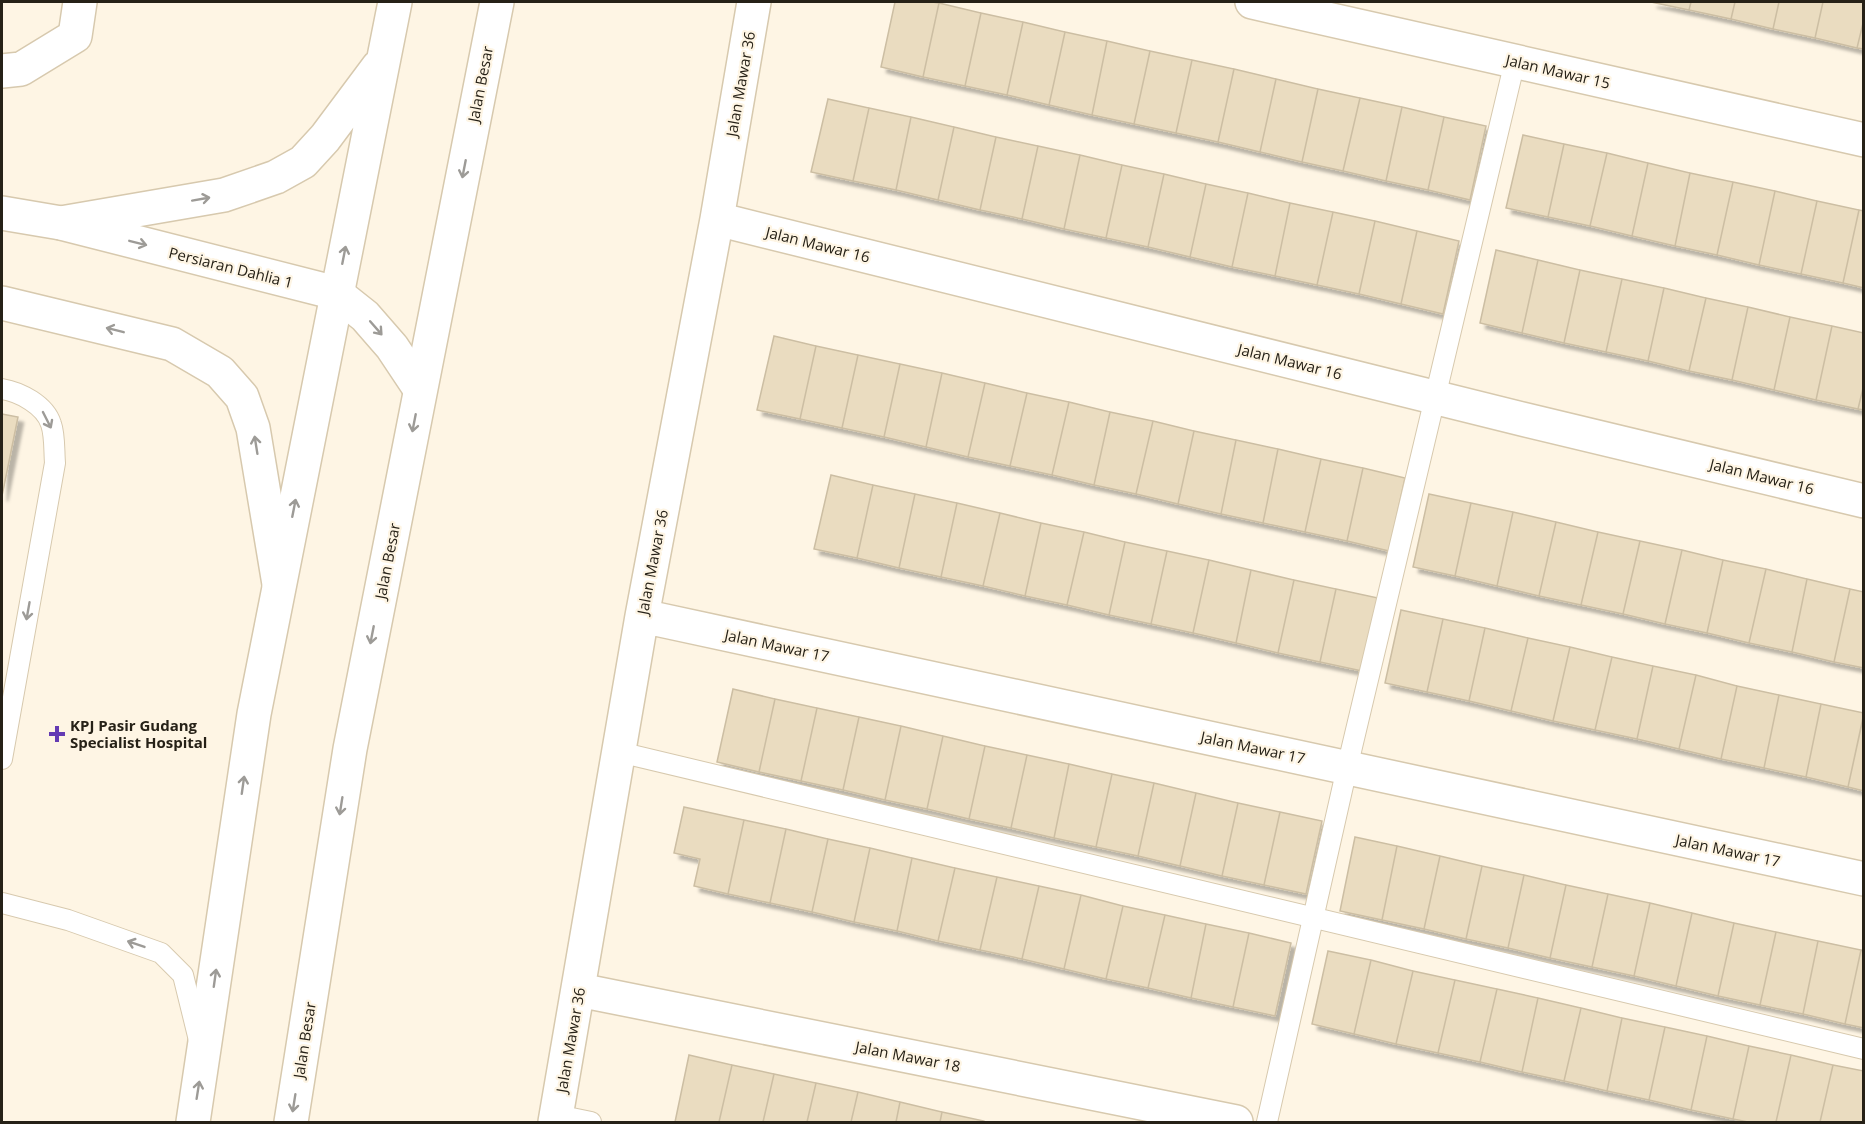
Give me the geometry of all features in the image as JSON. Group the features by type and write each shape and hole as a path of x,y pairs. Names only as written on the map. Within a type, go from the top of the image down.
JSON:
{"street":[{"path":"11,70 75,36 80,2"},
{"path":"193,1122 254,714 395,2"},
{"name":"Jalan Besar","path":"291,1122 350,749 497,2"},
{"name":"Jalan Mawar 36","path":"556,1118 642,616 717,219 754,2"},
{"name":"Jalan Mawar 15","path":"1252,2 1863,140"},
{"path":"60,223 224,195 276,177 303,162 325,138 383,61"},
{"name":"Persiaran Dahlia 1","path":"2,213 60,223 336,293 365,316 392,346 420,389"},
{"name":"Jalan Mawar 16","path":"717,219 1436,398 1863,501"},
{"path":"2,303 172,344 220,372 242,397 254,428 279,586"},
{"name":"Jalan Mawar 17","path":"642,616 1863,879"},
{"name":"Jalan Mawar 18","path":"579,990 1236,1122"}],"lane":[{"path":"1267,1122 1347,768 1515,61"},
{"path":"2,389 13,391 39,406 51,424 55,463 2,759"},
{"path":"619,752 1863,1049"},
{"path":"2,903 68,920 160,953 183,975 203,1057"},
{"path":"556,1118 591,1122"}],"building":[{"path":"895,2 939,3 923,77 881,67"},
{"path":"1651,2 1691,2 1689,10"},
{"path":"1691,2 1735,2 1731,19 1689,10"},
{"path":"1735,2 1779,2 1773,29 1731,19"},
{"path":"1779,2 1823,2 1815,38 1773,29"},
{"path":"1823,2 1864,2 1864,19 1857,48 1815,38"},
{"path":"939,3 981,13 965,86 923,77"},
{"path":"981,13 1023,22 1007,95 965,86"},
{"path":"1864,19 1864,49 1857,48"},
{"path":"1023,22 1065,32 1049,105 1007,95"},
{"path":"1065,32 1107,41 1092,115 1049,105"},
{"path":"1107,41 1150,51 1134,124 1092,115"},
{"path":"1150,51 1192,60 1176,133 1134,124"},
{"path":"1192,60 1234,69 1218,142 1176,133"},
{"path":"1234,69 1276,79 1260,152 1218,142"},
{"path":"1276,79 1318,89 1302,162 1260,152"},
{"path":"1318,89 1360,98 1343,171 1302,162"},
{"path":"1360,98 1402,107 1386,181 1343,171"},
{"path":"828,99 869,108 853,181 811,172"},
{"path":"1402,107 1444,117 1428,190 1386,181"},
{"path":"869,108 911,117 896,190 853,181"},
{"path":"911,117 954,127 938,200 896,190"},
{"path":"1444,117 1486,126 1470,200 1428,190"},
{"path":"954,127 996,137 980,210 938,200"},
{"path":"1523,135 1564,144 1548,217 1506,208"},
{"path":"996,137 1038,146 1022,219 980,210"},
{"path":"1564,144 1607,153 1590,226 1548,217"},
{"path":"1038,146 1080,155 1064,229 1022,219"},
{"path":"1607,153 1648,163 1632,236 1590,226"},
{"path":"1080,155 1122,165 1106,238 1064,229"},
{"path":"1648,163 1690,173 1675,246 1632,236"},
{"path":"1122,165 1164,174 1148,247 1106,238"},
{"path":"1690,173 1733,182 1717,255 1675,246"},
{"path":"1164,174 1206,184 1190,257 1148,247"},
{"path":"1733,182 1775,191 1759,265 1717,255"},
{"path":"1206,184 1248,193 1232,267 1190,257"},
{"path":"1775,191 1817,201 1801,274 1759,265"},
{"path":"1248,193 1290,203 1275,276 1232,267"},
{"path":"1817,201 1859,210 1843,283 1801,274"},
{"path":"1290,203 1333,212 1317,285 1275,276"},
{"path":"1859,210 1864,211 1864,288 1843,283"},
{"path":"1333,212 1375,221 1359,294 1317,285"},
{"path":"1375,221 1417,231 1401,304 1359,294"},
{"path":"1417,231 1459,241 1443,314 1401,304"},
{"path":"1496,250 1538,260 1522,333 1480,323"},
{"path":"1538,260 1580,270 1564,343 1522,333"},
{"path":"1580,270 1622,279 1606,352 1564,343"},
{"path":"1622,279 1664,288 1648,361 1606,352"},
{"path":"1664,288 1706,298 1689,371 1648,361"},
{"path":"1706,298 1748,307 1732,380 1689,371"},
{"path":"1748,307 1790,317 1774,390 1732,380"},
{"path":"1790,317 1832,326 1816,400 1774,390"},
{"path":"1832,326 1864,333 1864,384 1858,409 1816,400"},
{"path":"774,336 816,346 800,419 757,410"},
{"path":"816,346 858,355 842,428 800,419"},
{"path":"858,355 900,364 884,437 842,428"},
{"path":"900,364 942,373 926,447 884,437"},
{"path":"942,373 985,383 968,457 926,447"},
{"path":"985,383 1027,393 1010,466 968,457"},
{"path":"1864,384 1864,410 1858,409"},
{"path":"1027,393 1069,402 1052,475 1010,466"},
{"path":"1069,402 1110,412 1094,485 1052,475"},
{"path":"1110,412 1153,421 1136,494 1094,485"},
{"path":"2,414 18,417 2,496"},
{"path":"1153,421 1194,431 1178,504 1136,494"},
{"path":"1194,431 1236,440 1221,514 1178,504"},
{"path":"1236,440 1278,449 1263,523 1221,514"},
{"path":"1278,449 1321,459 1305,532 1263,523"},
{"path":"1321,459 1363,468 1347,541 1305,532"},
{"path":"1363,468 1405,478 1389,551 1347,541"},
{"path":"831,475 873,485 857,558 814,549"},
{"path":"873,485 915,494 899,568 857,558"},
{"path":"915,494 957,503 941,577 899,568"},
{"path":"1429,494 1471,503 1455,576 1413,567"},
{"path":"957,503 1000,513 983,586 941,577"},
{"path":"1471,503 1513,512 1497,586 1455,576"},
{"path":"1513,512 1556,522 1539,596 1497,586"},
{"path":"1000,513 1041,523 1025,596 983,586"},
{"path":"1556,522 1598,532 1581,605 1539,596"},
{"path":"1041,523 1084,532 1067,605 1025,596"},
{"path":"1084,532 1125,542 1109,615 1067,605"},
{"path":"1598,532 1640,541 1623,614 1581,605"},
{"path":"1640,541 1682,550 1665,624 1623,614"},
{"path":"1125,542 1167,551 1151,624 1109,615"},
{"path":"1682,550 1723,560 1707,633 1665,624"},
{"path":"1167,551 1209,560 1193,633 1151,624"},
{"path":"1209,560 1251,570 1236,643 1193,633"},
{"path":"1723,560 1766,569 1749,643 1707,633"},
{"path":"1766,569 1807,579 1792,652 1749,643"},
{"path":"1251,570 1294,580 1278,653 1236,643"},
{"path":"1807,579 1850,589 1834,662 1792,652"},
{"path":"1294,580 1336,589 1320,662 1278,653"},
{"path":"1336,589 1378,598 1362,671 1320,662"},
{"path":"1850,589 1864,592 1864,668 1834,662"},
{"path":"1401,610 1443,619 1427,692 1385,683"},
{"path":"1443,619 1485,628 1469,701 1427,692"},
{"path":"1485,628 1528,638 1511,711 1469,701"},
{"path":"1528,638 1570,647 1553,721 1511,711"},
{"path":"1570,647 1612,657 1595,730 1553,721"},
{"path":"1612,657 1653,666 1637,739 1595,730"},
{"path":"1653,666 1696,675 1679,749 1637,739"},
{"path":"1696,675 1737,686 1721,759 1679,749"},
{"path":"1737,686 1779,695 1764,768 1721,759"},
{"path":"733,689 775,699 759,772 717,762"},
{"path":"1779,695 1821,704 1806,777 1764,768"},
{"path":"775,699 817,708 801,781 759,772"},
{"path":"1821,704 1864,713 1848,787 1806,777"},
{"path":"817,708 859,717 843,790 801,781"},
{"path":"1864,714 1864,791 1848,787"},
{"path":"859,717 901,726 885,800 843,790"},
{"path":"901,726 943,736 927,809 885,800"},
{"path":"943,736 985,746 969,819 927,809"},
{"path":"985,746 1027,755 1011,828 969,819"},
{"path":"1027,755 1069,764 1054,838 1011,828"},
{"path":"1069,764 1112,774 1096,847 1054,838"},
{"path":"1112,774 1154,783 1138,856 1096,847"},
{"path":"1154,783 1196,793 1180,866 1138,856"},
{"path":"1196,793 1238,803 1222,876 1180,866"},
{"path":"1238,803 1280,812 1264,885 1222,876"},
{"path":"684,807 744,820 728,894 694,886 700,859 674,853"},
{"path":"1280,812 1322,821 1306,894 1264,885"},
{"path":"744,820 786,829 770,903 728,894"},
{"path":"786,829 828,839 812,912 770,903"},
{"path":"1355,837 1397,846 1382,920 1340,911"},
{"path":"828,839 870,848 854,922 812,912"},
{"path":"1397,846 1440,856 1424,929 1382,920"},
{"path":"870,848 912,858 897,931 854,922"},
{"path":"1440,856 1482,866 1466,939 1424,929"},
{"path":"912,858 955,868 938,941 897,931"},
{"path":"1482,866 1524,875 1508,948 1466,939"},
{"path":"955,868 997,877 980,950 938,941"},
{"path":"1524,875 1566,885 1550,958 1508,948"},
{"path":"997,877 1039,886 1022,959 980,950"},
{"path":"1566,885 1608,894 1592,967 1550,958"},
{"path":"1039,886 1081,895 1064,969 1022,959"},
{"path":"1608,894 1650,903 1634,976 1592,967"},
{"path":"1081,895 1123,906 1106,979 1064,969"},
{"path":"1650,903 1692,913 1676,986 1634,976"},
{"path":"1123,906 1165,915 1148,988 1106,979"},
{"path":"1692,913 1734,923 1718,996 1676,986"},
{"path":"1165,915 1206,924 1191,998 1148,988"},
{"path":"1734,923 1776,932 1760,1005 1718,996"},
{"path":"1206,924 1249,933 1233,1007 1191,998"},
{"path":"1776,932 1818,941 1803,1014 1760,1005"},
{"path":"1249,933 1291,943 1275,1016 1233,1007"},
{"path":"1818,941 1861,950 1845,1024 1803,1014"},
{"path":"1861,950 1864,951 1864,1028 1845,1024"},
{"path":"1328,951 1371,960 1354,1034 1312,1024"},
{"path":"1371,960 1413,971 1396,1044 1354,1034"},
{"path":"1413,971 1455,980 1438,1053 1396,1044"},
{"path":"1455,980 1497,989 1480,1062 1438,1053"},
{"path":"1497,989 1538,998 1522,1072 1480,1062"},
{"path":"1538,998 1581,1008 1564,1081 1522,1072"},
{"path":"1581,1008 1622,1018 1607,1091 1564,1081"},
{"path":"1622,1018 1665,1027 1649,1100 1607,1091"},
{"path":"1665,1027 1707,1036 1691,1110 1649,1100"},
{"path":"1707,1036 1749,1046 1733,1119 1691,1110"},
{"path":"1749,1046 1791,1055 1776,1122 1748,1122 1733,1119"},
{"path":"689,1055 732,1065 719,1122 675,1122"},
{"path":"1791,1055 1833,1065 1820,1122 1776,1122"},
{"path":"732,1065 774,1074 763,1122 719,1122"},
{"path":"1833,1065 1864,1071 1864,1122 1820,1122"},
{"path":"774,1074 816,1083 807,1122 763,1122"},
{"path":"816,1083 858,1092 851,1122 807,1122"},
{"path":"858,1092 900,1102 896,1122 851,1122"},
{"path":"900,1102 942,1112 940,1122 896,1122"},
{"path":"942,1112 984,1121 984,1122 940,1122"}],"place":[{"name":"KPJ Pasir Gudang Specialist Hospital","path":"57,734"}]}
